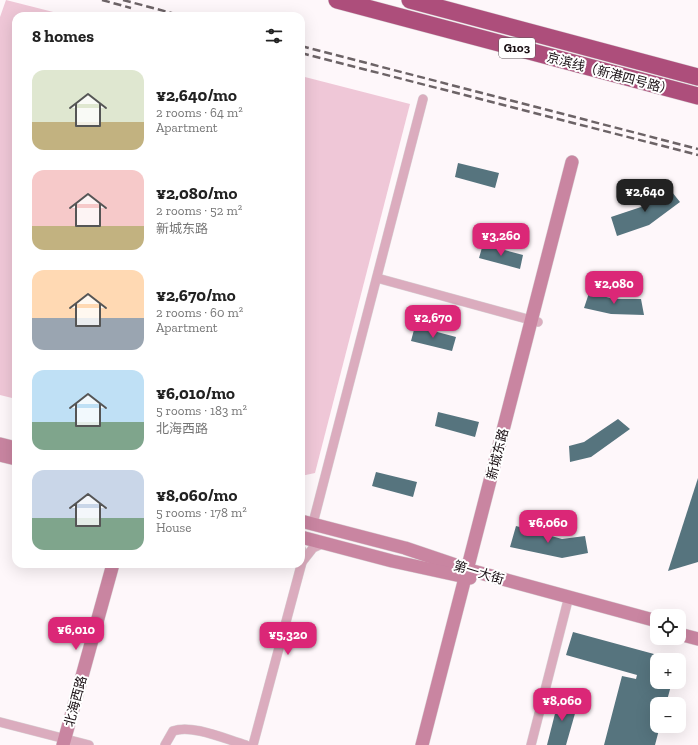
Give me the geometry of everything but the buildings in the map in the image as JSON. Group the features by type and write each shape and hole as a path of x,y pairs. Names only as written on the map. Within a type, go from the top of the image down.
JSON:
{"highway":[{"name":"京滨线（新港四号路）","path":"337,0 698,96"},
{"name":"京滨线（新港四号路）","path":"410,0 698,77"}],"street":[{"path":"307,522 376,278 423,99"},
{"name":"新城东路","path":"422,745 469,574 576,163"},
{"path":"376,278 535,321"},
{"path":"0,444 12,447"},
{"path":"0,455 12,458"},
{"name":"第一大街","path":"307,522 405,548 469,574 567,604 650,626"},
{"name":"第一大街","path":"305,538 397,563 469,574 650,619"},
{"path":"305,558 313,548 324,543"},
{"name":"北海西路","path":"64,742 112,568"},
{"path":"253,745 300,568"},
{"name":"新城东路","path":"429,745 469,574"},
{"path":"531,745 567,604"},
{"path":"686,629 698,632"},
{"path":"686,636 698,639"},
{"path":"0,722 64,742 89,745"},
{"path":"165,745 173,731 180,729 190,729 246,745"}],"shaded area":[{"path":"6,0 53,12 12,12 12,398 0,395 0,17"},
{"path":"305,77 410,104 315,473 305,475"}],"railway":[{"path":"102,0 131,8"},
{"path":"123,0 168,12"},
{"path":"305,47 698,149"},
{"path":"305,54 698,155"}]}
